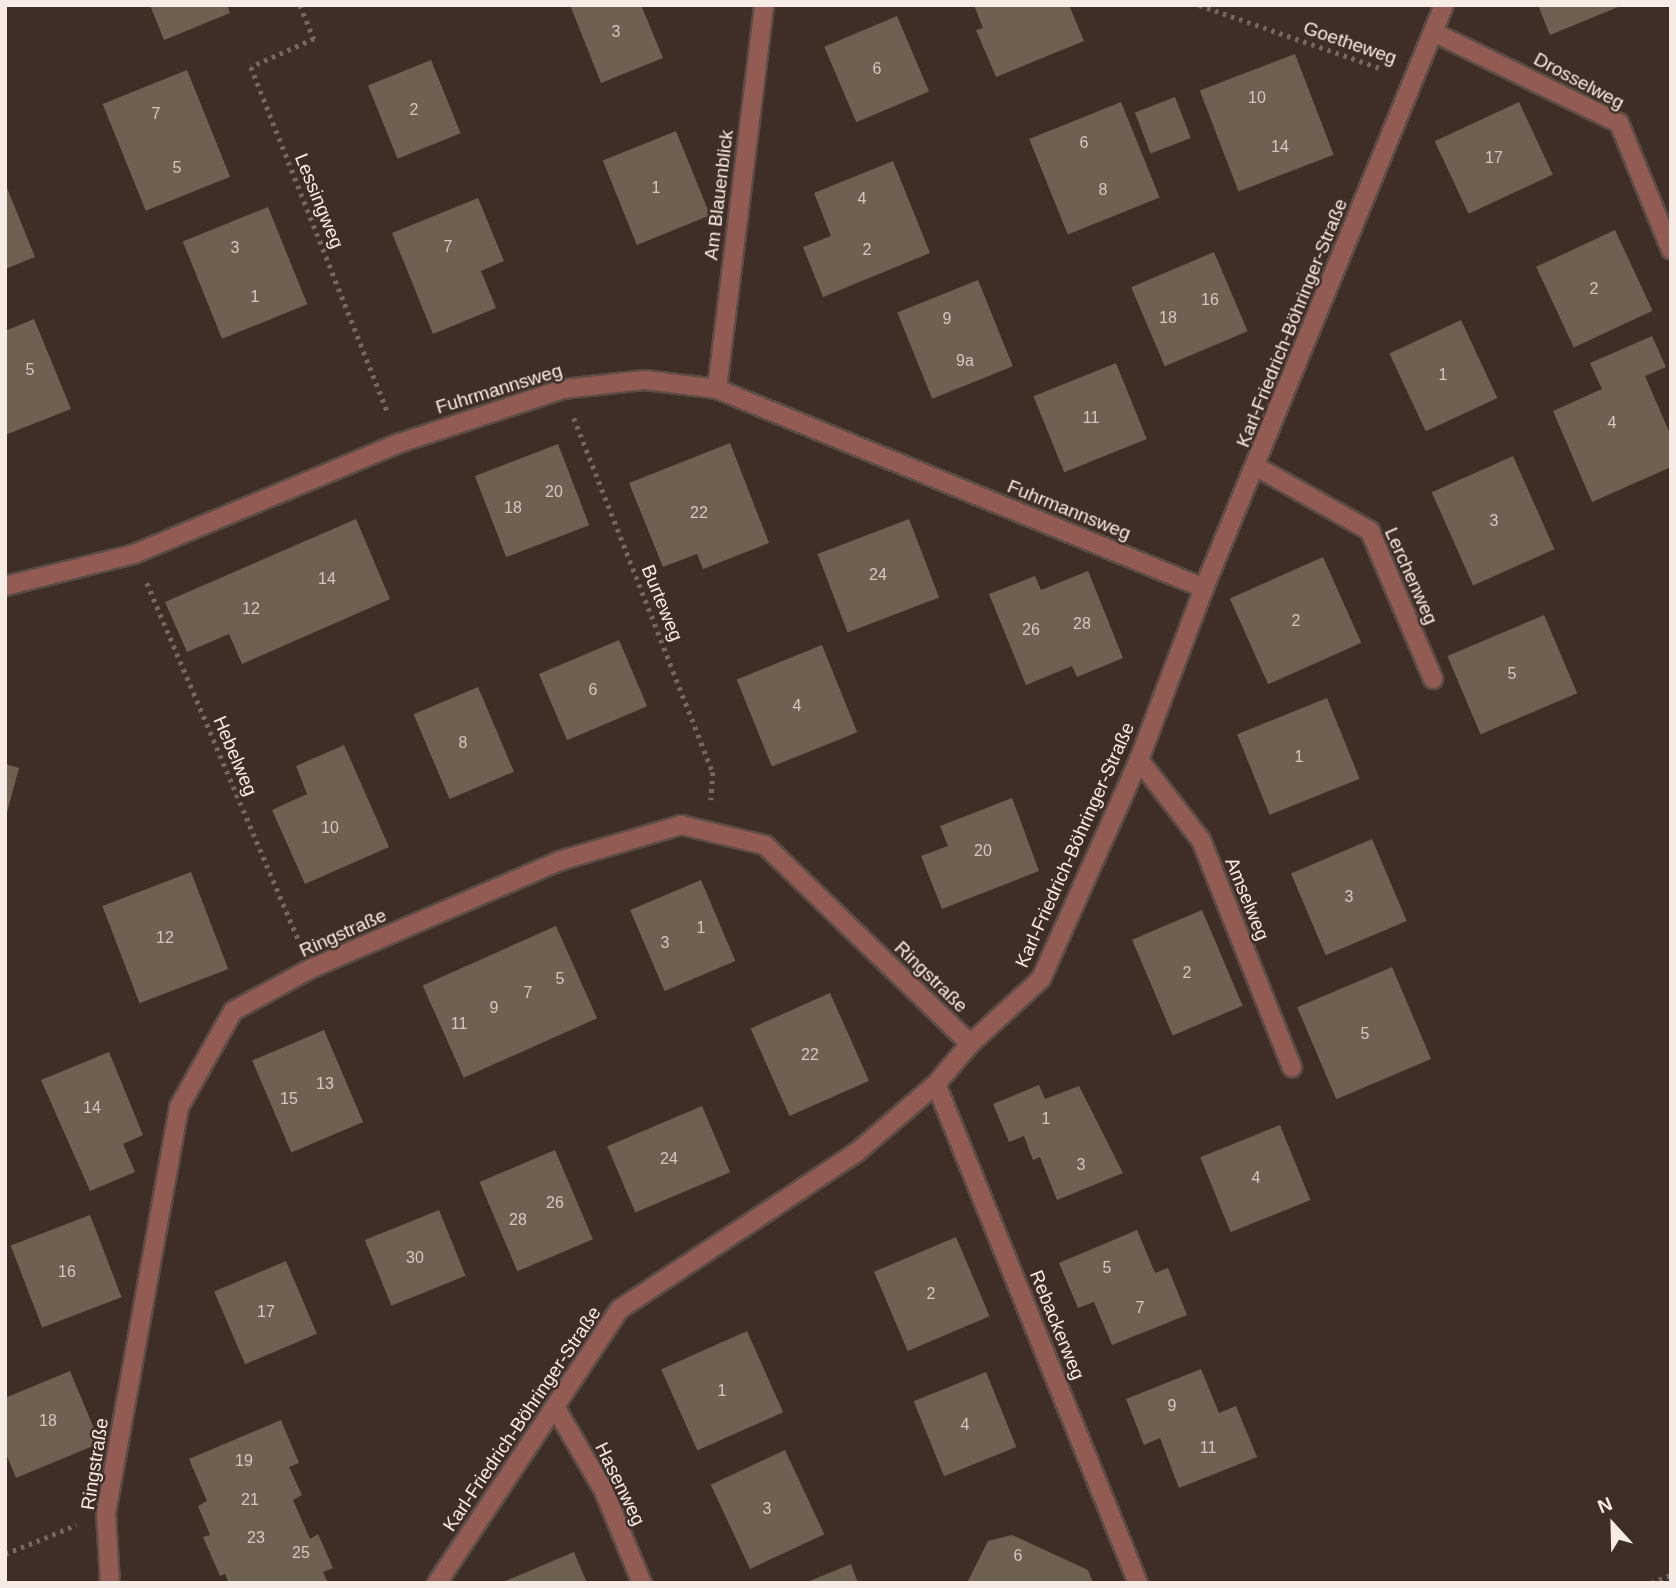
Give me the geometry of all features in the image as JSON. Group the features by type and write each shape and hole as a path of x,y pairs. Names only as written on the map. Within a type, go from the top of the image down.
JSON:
{"street":[{"name":"Am Blauenblick","path":"717,389 764,5"},
{"name":"Karl-Friedrich-Böhringer-Straße","path":"437,1583 620,1309 856,1153 936,1084 970,1044 1041,979 1139,760 1204,588 1257,467 1413,79 1435,33 1444,5"},
{"name":"Drosselweg","path":"1435,33 1619,123 1671,250"},
{"name":"Fuhrmannsweg","path":"5,586 134,554 400,443 562,389 645,380 717,389 1204,588"},
{"name":"Lerchenweg","path":"1257,467 1370,531 1433,679"},
{"name":"Amselweg","path":"1139,760 1200,840 1292,1067"},
{"name":"Ringstraße","path":"110,1583 106,1513 179,1107 233,1011 310,969 559,861 681,825 765,845 970,1044"},
{"name":"Rebackerweg","path":"936,1084 1138,1583"},
{"name":"Hasenweg","path":"555,1406 604,1491 642,1583"}],"path":[{"name":"Lessingweg","path":"300,5 314,39 251,67 400,443"},
{"name":"Goetheweg","path":"1199,5 1413,79"},
{"name":"Burteweg","path":"562,389 713,772 708,832"},
{"name":"Hebelweg","path":"134,554 310,969"},
{"path":"5,1554 106,1513"},
{"path":"1651,1583 1671,1574"}],"building":[{"path":"150,5 227,5 230,13 164,40"},
{"path":"570,5 641,5 663,58 601,83"},
{"path":"974,5 1069,5 1084,41 996,77 976,30 983,28"},
{"path":"1538,5 1623,5 1550,35"},
{"path":"897,16 929,91 856,122 824,47"},
{"path":"1295,54 1334,155 1238,191 1200,91"},
{"path":"431,60 461,133 398,159 368,85"},
{"path":"187,70 230,177 146,211 103,104"},
{"path":"1175,97 1191,138 1151,153 1135,112"},
{"path":"1121,102 1160,197 1068,235 1029,139"},
{"path":"1519,102 1553,175 1469,214 1435,141"},
{"path":"676,131 710,215 637,245 603,161"},
{"path":"893,161 930,253 823,297 803,247 831,236 814,193"},
{"path":"5,183 35,257 5,269"},
{"path":"478,198 504,261 481,271 496,308 433,334 392,233"},
{"path":"268,207 307,304 222,339 183,241"},
{"path":"1615,230 1653,311 1574,347 1536,267"},
{"path":"1214,252 1248,331 1165,366 1131,287"},
{"path":"978,280 1013,366 932,399 897,313"},
{"path":"34,319 71,409 5,435 5,331"},
{"path":"1461,320 1497,398 1426,431 1389,353"},
{"path":"1652,336 1666,367 1645,376 1671,436 1671,467 1592,502 1553,411 1602,389 1590,363"},
{"path":"1116,363 1147,439 1064,472 1033,396"},
{"path":"730,443 769,543 703,569 697,554 663,567 629,483"},
{"path":"558,444 589,525 506,557 475,476"},
{"path":"1513,456 1554,549 1473,585 1432,492"},
{"path":"356,519 390,599 242,664 229,634 187,652 165,602"},
{"path":"909,519 939,597 848,633 818,554"},
{"path":"1323,557 1361,643 1268,684 1230,598"},
{"path":"1088,571 1123,658 1077,677 1072,666 1026,685 989,594 1035,576 1041,590"},
{"path":"1544,615 1577,693 1481,734 1447,656"},
{"path":"619,640 647,706 567,740 539,674"},
{"path":"822,645 857,732 772,767 737,679"},
{"path":"478,687 514,772 450,799 414,714"},
{"path":"1327,698 1360,779 1270,815 1237,734"},
{"path":"344,745 389,847 305,884 272,810 307,794 296,766"},
{"path":"5,764 19,768 6,816 5,816"},
{"path":"1012,798 1039,871 942,909 921,856 948,846 940,826"},
{"path":"1372,839 1407,921 1326,955 1291,873"},
{"path":"191,872 228,969 140,1003 102,906"},
{"path":"701,880 735,961 665,991 630,910"},
{"path":"1202,910 1243,1006 1173,1035 1132,940"},
{"path":"556,926 597,1018 464,1078 423,985"},
{"path":"1392,967 1431,1059 1336,1099 1297,1007"},
{"path":"830,993 869,1081 790,1116 751,1028"},
{"path":"324,1030 363,1122 291,1153 252,1060"},
{"path":"109,1052 143,1135 123,1144 135,1172 90,1191 41,1080"},
{"path":"1039,1085 1045,1099 1079,1086 1123,1173 1057,1200 1040,1157 1033,1160 1024,1136 1009,1142 993,1104"},
{"path":"702,1106 730,1172 635,1213 607,1146"},
{"path":"1280,1125 1310,1200 1231,1232 1200,1157"},
{"path":"555,1150 593,1239 517,1271 480,1182"},
{"path":"439,1210 466,1276 391,1306 365,1240"},
{"path":"90,1215 122,1297 42,1328 11,1245"},
{"path":"1137,1230 1155,1273 1168,1268 1187,1315 1112,1345 1094,1302 1078,1308 1059,1263"},
{"path":"956,1237 990,1316 908,1351 874,1272"},
{"path":"286,1261 317,1334 245,1364 214,1291"},
{"path":"747,1331 783,1412 697,1451 661,1369"},
{"path":"1201,1369 1219,1413 1236,1406 1257,1457 1179,1488 1160,1438 1144,1445 1126,1399"},
{"path":"70,1371 100,1443 16,1478 5,1451 5,1398"},
{"path":"986,1372 1016,1447 944,1476 914,1401"},
{"path":"281,1420 299,1463 289,1467 302,1495 293,1500 310,1539 318,1534 333,1568 323,1572 328,1583 229,1583 225,1574 220,1576 203,1537 210,1535 198,1506 207,1501 189,1459"},
{"path":"785,1450 824,1534 750,1569 711,1485"},
{"path":"1012,1535 1088,1570 1093,1583 967,1583 988,1541"},
{"path":"574,1552 587,1583 501,1583"},
{"path":"851,1564 858,1583 805,1583"}]}
